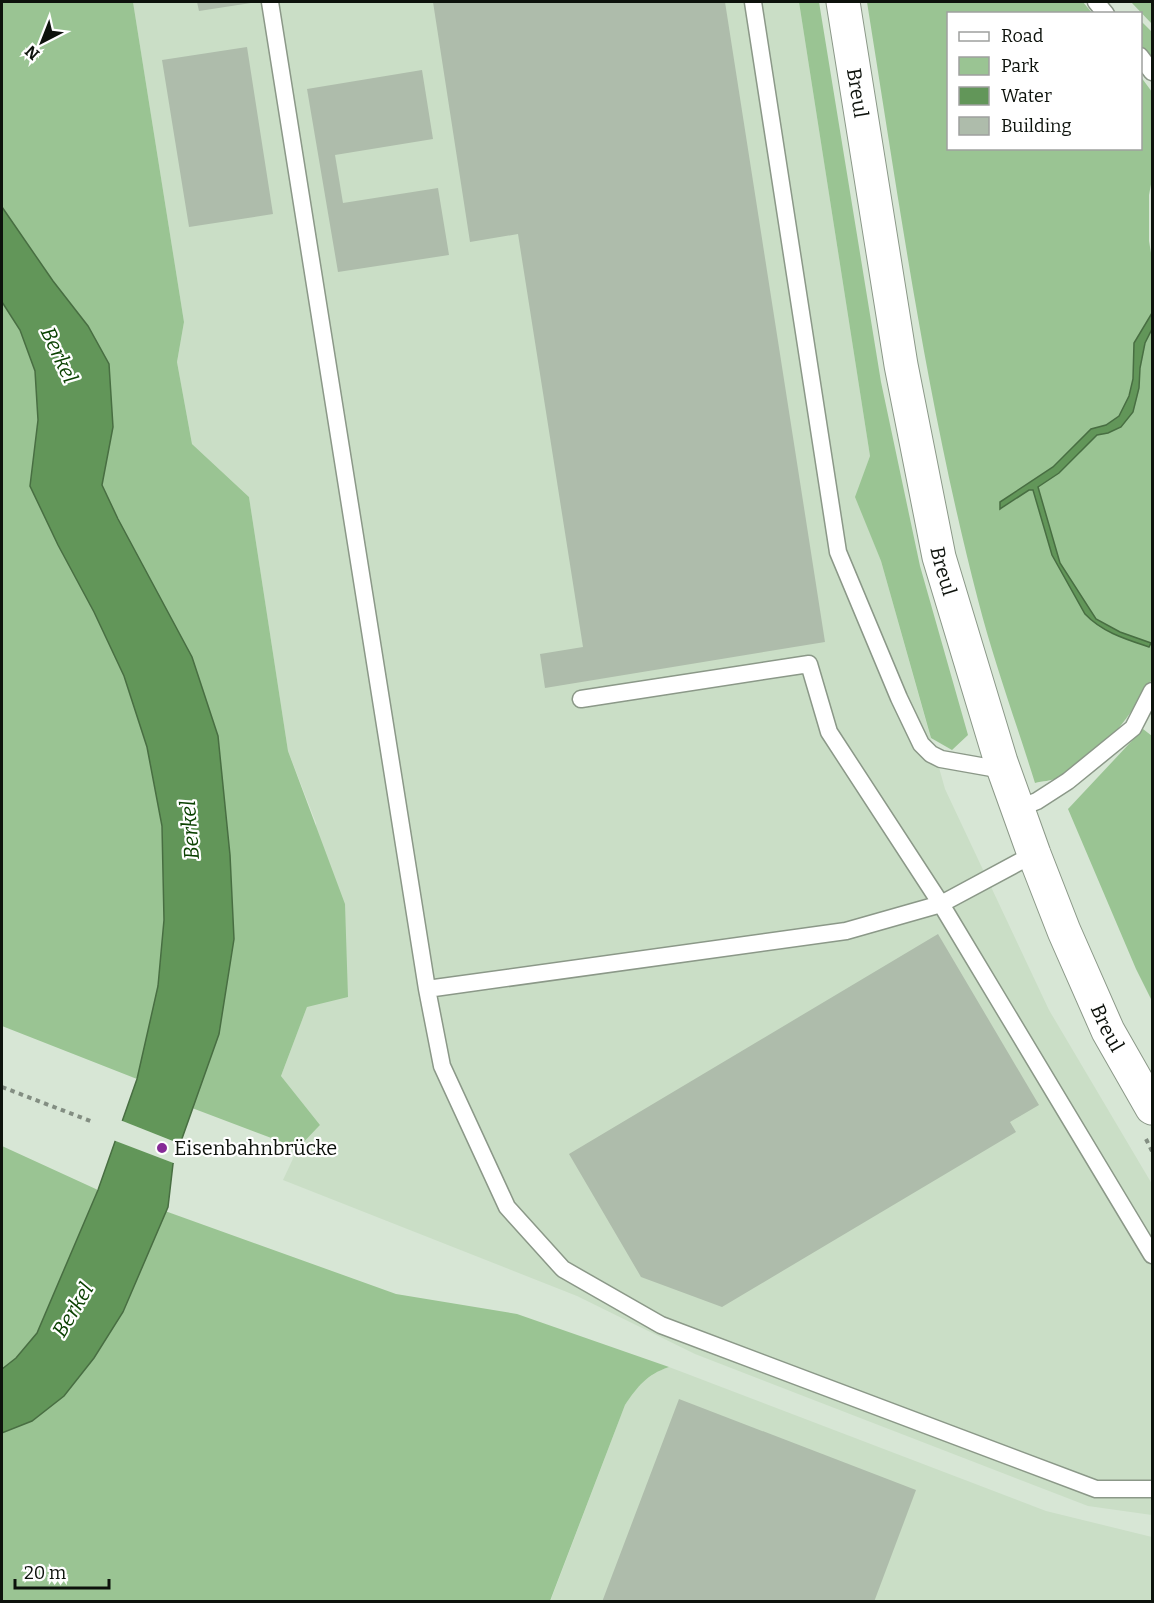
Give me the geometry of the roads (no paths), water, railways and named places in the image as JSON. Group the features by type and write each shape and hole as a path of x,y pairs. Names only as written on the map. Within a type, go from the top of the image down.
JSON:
{"main road":[{"name":"Breul","path":"843,2 901,365 939,556 1003,770 1034,854 1064,931 1108,1031 1152,1108"}],"lane":[{"path":"270,2 427,989 442,1066 507,1207 562,1269 661,1325 1096,1489 1152,1490"},
{"path":"753,2 838,552 899,699 921,744 931,754 941,759 1003,770"},
{"path":"1142,59 1152,72"},
{"path":"581,699 809,664 829,732 941,904 1152,1255"},
{"path":"1017,809 1036,801 1068,781 1133,728 1152,691"},
{"path":"427,989 846,931 941,904 1034,854"}],"water":[{"name":"Berkel","path":"2,207 53,281 88,326 109,364 113,427 102,485 192,657 218,736 230,855 234,939 219,1034 173,1164 168,1207 123,1312 94,1358 64,1396 32,1421 2,1433 2,1369 16,1358 37,1333 98,1190 137,1079 158,986 164,920 162,826 147,747 124,676 30,486 38,420 35,371 20,330 2,302"},
{"path":"1152,313 1152,329 1145,343 1133,412 1121,427 1097,435 1059,473 1038,487 1060,563 1096,619 1120,632 1151,643 1149,647 1106,630 1085,614 1052,555 1033,490 1029,490 1000,509 1000,502 1053,467 1091,429 1106,425 1119,416 1129,396 1133,379 1134,343"}],"place":[{"name":"Eisenbahnbrücke","path":"162,1148"}]}
